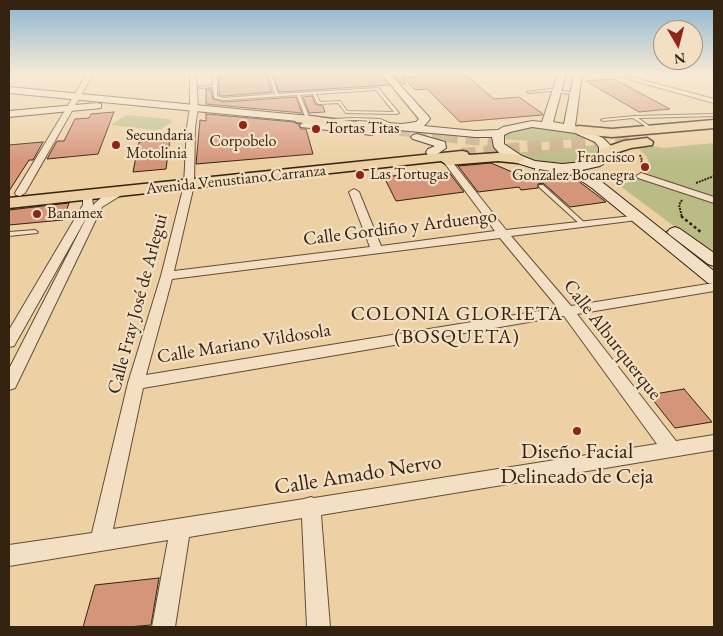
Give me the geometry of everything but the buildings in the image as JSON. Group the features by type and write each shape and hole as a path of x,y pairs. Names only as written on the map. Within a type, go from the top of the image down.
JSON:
{"main road":[{"path":"9,114 69,104"},
{"path":"79,104 195,111 408,136 498,141"},
{"path":"83,104 304,119 448,132 498,141 505,152 518,159"},
{"path":"398,127 419,124 425,119 412,104"},
{"path":"423,104 448,132"},
{"path":"548,124 553,104"},
{"path":"573,129 574,104"},
{"path":"304,119 383,129"},
{"path":"323,167 498,141 518,126 548,124 612,133 714,125"},
{"path":"606,152 631,139 714,125"},
{"path":"562,168 596,163 604,158 606,152 605,146 599,140 573,129"},
{"path":"631,139 714,133"},
{"path":"408,136 441,144 440,148 432,152"},
{"name":"Avenida Venustiano Carranza","path":"15,193 190,181 461,154"},
{"path":"323,167 498,157 518,159 577,172 597,185 714,279"},
{"path":"596,163 595,167 598,172 714,261"},
{"name":"Avenida Venustiano Carranza","path":"9,203 120,192 190,181"}],"street":[{"path":"15,193 73,104"},
{"name":"Calle Fray José de Arlegui","path":"100,542 136,383 167,276 190,181 196,104"},
{"name":"Calle Alburquerque","path":"446,161 567,311 671,449"},
{"path":"638,173 714,200"},
{"path":"9,384 98,205 120,192"},
{"path":"354,192 377,249"},
{"path":"9,342 88,205 88,199 81,196"},
{"name":"Calle Gordiño y Arduengo","path":"167,276 637,217"},
{"path":"47,275 63,274"},
{"name":"Calle Mariano Vildosola","path":"136,383 714,287"},
{"path":"9,350 25,349"},
{"name":"Calle Amado Nervo","path":"9,556 311,506 714,443"},
{"path":"311,506 319,627"},
{"path":"164,627 180,528"}],"lane":[{"path":"300,104 304,119"},
{"path":"340,104 346,112 397,113 389,104"},
{"path":"603,120 634,117 714,115"},
{"path":"634,117 651,129"},
{"path":"534,177 539,164"},
{"path":"542,186 583,224"},
{"path":"9,234 34,232"}],"path":[{"path":"612,183 624,180 638,173 642,162 641,157 631,139"},
{"path":"686,191 679,204 681,216 707,236"}],"green space":[{"path":"126,115 169,119 172,122 161,129 154,130 111,125"},
{"path":"533,126 568,129 588,138 544,142 502,139 504,134 511,130"},
{"path":"714,143 714,256 619,185 636,180 650,166 647,157 637,147 654,146 663,148"},
{"path":"597,145 600,151 592,161 568,165 535,161 514,153"}],"tunnel":[{"path":"383,129 457,136"},
{"path":"444,135 503,141"},
{"path":"462,155 634,138"}],"place":[{"name":"Corpobelo","path":"243,125"},
{"name":"Tortas Titas","path":"316,129"},
{"name":"Secundaria Motolinia","path":"116,145"},
{"name":"Francisco Gonzalez Bocanegra","path":"645,167"},
{"name":"Las Tortugas","path":"360,175"},
{"name":"Banamex","path":"37,214"},
{"name":"Diseño Facial Delineado de Ceja","path":"577,431"}],"district":[{"name":"COLONIA GLORIETA (BOSQUETA)","path":"457,326"}]}
